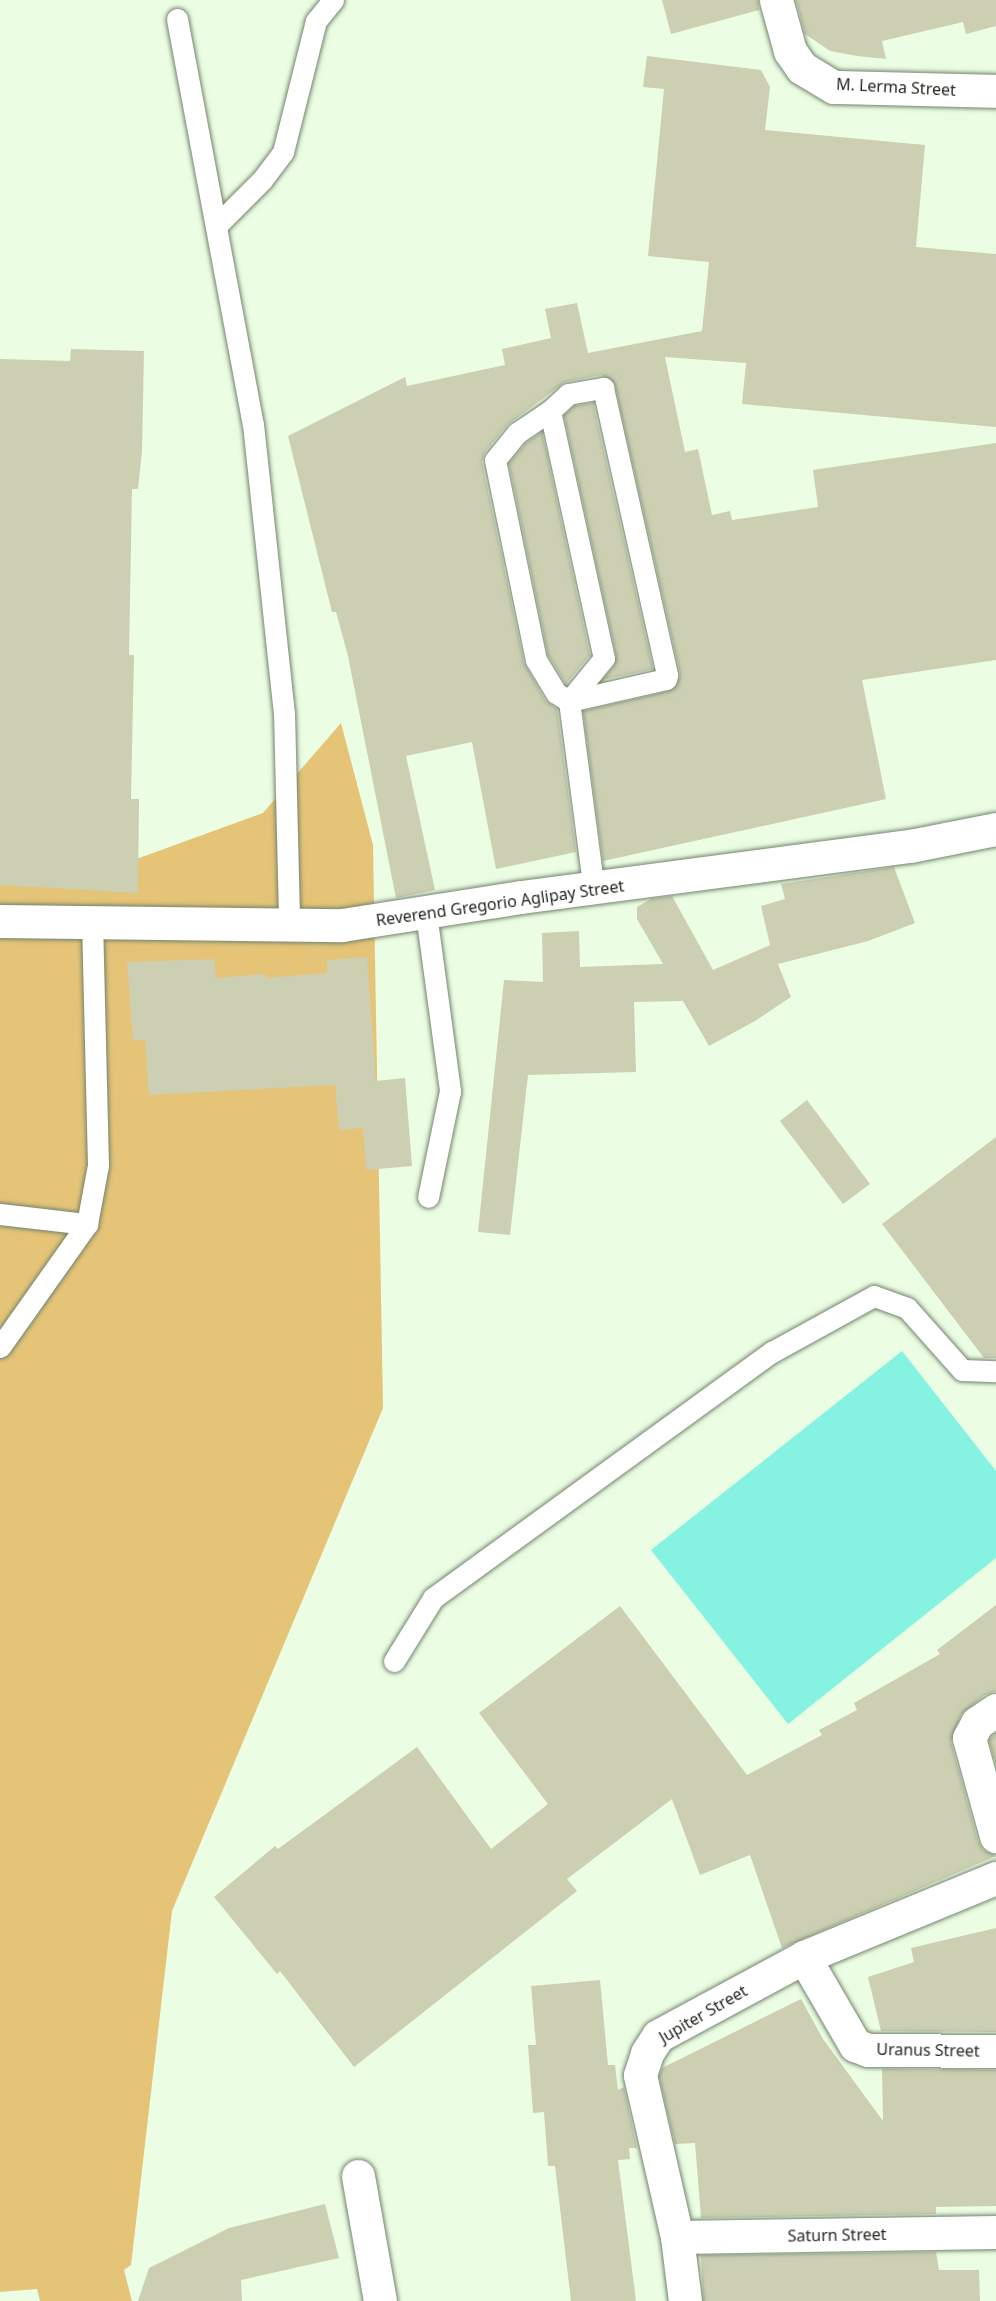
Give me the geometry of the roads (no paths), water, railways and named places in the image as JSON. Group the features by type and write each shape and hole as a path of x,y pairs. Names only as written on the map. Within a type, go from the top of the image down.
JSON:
{"street":[{"name":"M. Lerma Street","path":"776,0 790,51 802,68 834,87 996,90"},
{"name":"Reverend Gregorio Aglipay Street","path":"0,921 342,925 910,846 996,829"},
{"path":"996,1710 977,1723 969,1738 996,1836"},
{"name":"Jupiter Street","path":"685,2301 677,2237 640,2075 647,2053 658,2036 804,1957 996,1878"},
{"name":"Uranus Street","path":"804,1957 855,2045 868,2050 996,2051"},
{"path":"358,2176 380,2301"},
{"name":"Saturn Street","path":"677,2237 996,2232"}],"lane":[{"path":"216,226 262,180 283,153 316,21 333,0"},
{"path":"177,20 253,424 282,689 289,924"},
{"path":"603,388 668,675 666,679 570,701 556,693 536,660 495,460 517,433 550,411 568,393 603,388"},
{"path":"550,411 604,658 570,701 594,890"},
{"path":"426,913 450,1091 428,1197"},
{"path":"0,1347 87,1224 98,1165 92,922"},
{"path":"0,1214 87,1224"},
{"path":"394,1661 434,1598 772,1352 874,1296 907,1308 962,1370 996,1371"}],"water":[{"path":"902,1351 996,1471 996,1558 788,1724 651,1550"}]}
